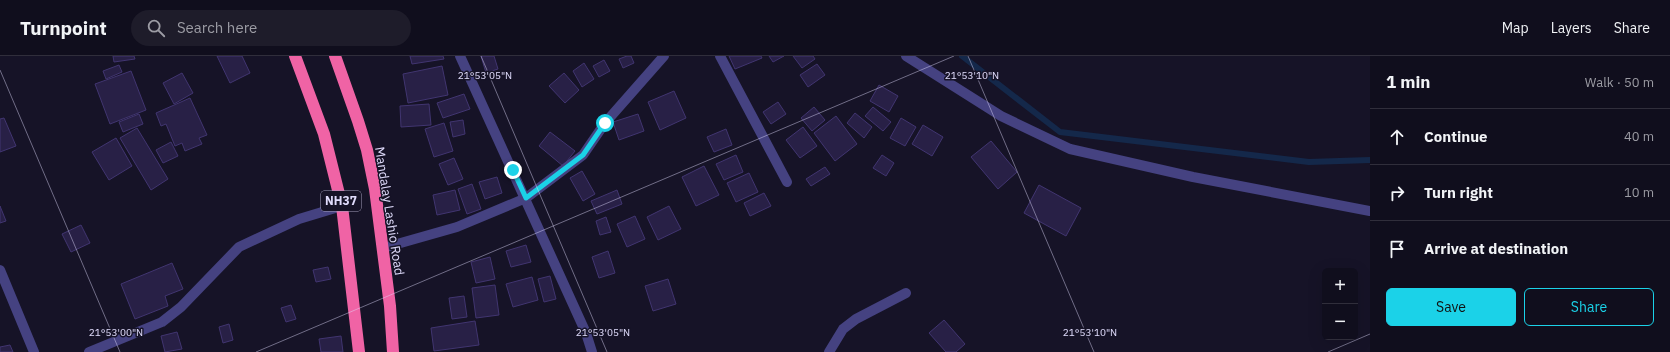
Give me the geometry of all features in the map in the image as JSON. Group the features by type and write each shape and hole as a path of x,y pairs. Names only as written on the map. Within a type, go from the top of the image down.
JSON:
{"highway":[{"name":"NH37","path":"295,56 324,134 342,206 359,352"},
{"name":"Mandalay Lashio Road","path":"335,56 367,150 375,190 390,306 393,352"}],"street":[{"path":"460,56 526,198 586,333 592,352"},
{"path":"383,248 458,228 526,198 583,155 605,123 664,56"},
{"path":"720,56 787,182"},
{"path":"906,56 1001,116 1070,149 1193,177 1370,211"},
{"path":"88,352 162,322 181,307 239,247 299,219 342,206"},
{"path":"0,270 34,352"},
{"path":"829,352 843,329 856,319 906,293"}],"building":[{"path":"113,56 134,56 135,59 114,62"},
{"path":"217,56 242,56 250,73 230,83"},
{"path":"410,56 443,56 444,59 412,64"},
{"path":"481,56 494,56 498,69 486,73"},
{"path":"631,56 634,63 623,68 619,59"},
{"path":"729,56 761,56 762,58 735,69"},
{"path":"769,56 784,56 773,62"},
{"path":"793,56 813,56 815,59 802,68"},
{"path":"604,60 610,71 599,77 593,66"},
{"path":"584,63 594,79 582,87 573,71"},
{"path":"817,64 825,75 808,87 800,75"},
{"path":"119,65 122,72 106,79 103,71"},
{"path":"442,66 448,95 408,103 403,74"},
{"path":"131,71 146,110 110,124 95,84"},
{"path":"182,73 193,93 174,104 163,83"},
{"path":"564,73 579,90 565,103 549,86"},
{"path":"879,85 898,96 889,112 870,101"},
{"path":"674,91 686,118 660,130 648,102"},
{"path":"464,94 470,109 443,118 437,103"},
{"path":"190,98 207,135 199,138 202,144 185,151 182,143 175,146 166,124 161,126 156,113"},
{"path":"778,102 786,114 771,124 763,112"},
{"path":"429,104 431,125 401,127 400,106"},
{"path":"814,107 825,120 812,131 801,118"},
{"path":"873,107 891,122 883,131 865,116"},
{"path":"855,113 872,127 864,138 847,123"},
{"path":"139,114 143,124 123,132 119,122"},
{"path":"638,114 644,131 619,140 613,122"},
{"path":"836,116 857,144 835,161 814,133"},
{"path":"4,118 16,146 0,152 0,119"},
{"path":"901,118 916,127 905,146 890,138"},
{"path":"463,120 465,134 453,137 450,122"},
{"path":"444,123 453,151 434,157 425,129"},
{"path":"923,125 943,137 932,156 912,144"},
{"path":"803,127 817,146 800,158 786,140"},
{"path":"137,128 168,179 151,190 120,138"},
{"path":"726,129 732,145 714,152 707,137"},
{"path":"550,132 575,151 563,166 539,146"},
{"path":"116,138 132,166 109,180 92,152"},
{"path":"991,141 1017,172 998,189 971,157"},
{"path":"171,142 178,156 163,163 156,150"},
{"path":"736,155 743,172 724,180 716,164"},
{"path":"882,155 894,163 886,176 873,168"},
{"path":"454,158 463,179 448,185 439,164"},
{"path":"704,166 719,195 696,206 682,177"},
{"path":"825,167 830,174 811,186 806,179"},
{"path":"582,171 595,194 583,201 570,178"},
{"path":"749,173 758,192 736,202 727,183"},
{"path":"497,177 502,193 485,199 479,182"},
{"path":"472,184 481,209 467,214 458,189"},
{"path":"1039,185 1081,208 1066,236 1024,213"},
{"path":"455,190 460,210 437,215 433,195"},
{"path":"617,190 622,204 597,214 591,201"},
{"path":"764,193 771,206 750,216 744,203"},
{"path":"0,206 6,221 0,223"},
{"path":"669,206 681,229 658,240 647,217"},
{"path":"635,216 645,239 627,247 617,224"},
{"path":"606,217 611,232 600,235 596,221"},
{"path":"81,225 90,243 71,252 62,234"},
{"path":"526,245 531,262 511,267 506,251"},
{"path":"608,251 615,273 599,278 592,257"},
{"path":"490,257 495,279 476,283 471,262"},
{"path":"172,263 183,289 165,296 168,306 135,319 121,284"},
{"path":"328,267 331,279 316,282 313,270"},
{"path":"550,276 556,299 544,302 538,279"},
{"path":"532,277 538,300 513,307 506,284"},
{"path":"668,279 676,304 653,311 645,286"},
{"path":"495,285 499,315 476,318 472,288"},
{"path":"464,296 467,317 452,319 449,298"},
{"path":"291,305 296,319 286,322 281,308"},
{"path":"944,320 965,344 956,352 946,352 929,333"},
{"path":"475,321 479,345 434,351 431,328"},
{"path":"229,324 233,340 223,343 219,327"},
{"path":"177,332 182,349 165,352 161,336"},
{"path":"341,336 343,352 321,352 319,339"},
{"path":"10,345 13,352 0,352 0,347"}],"waterway":[{"path":"962,56 1060,132 1309,162 1370,160"}],"route":[{"path":"513,170 526,198 583,155 605,123"}]}
